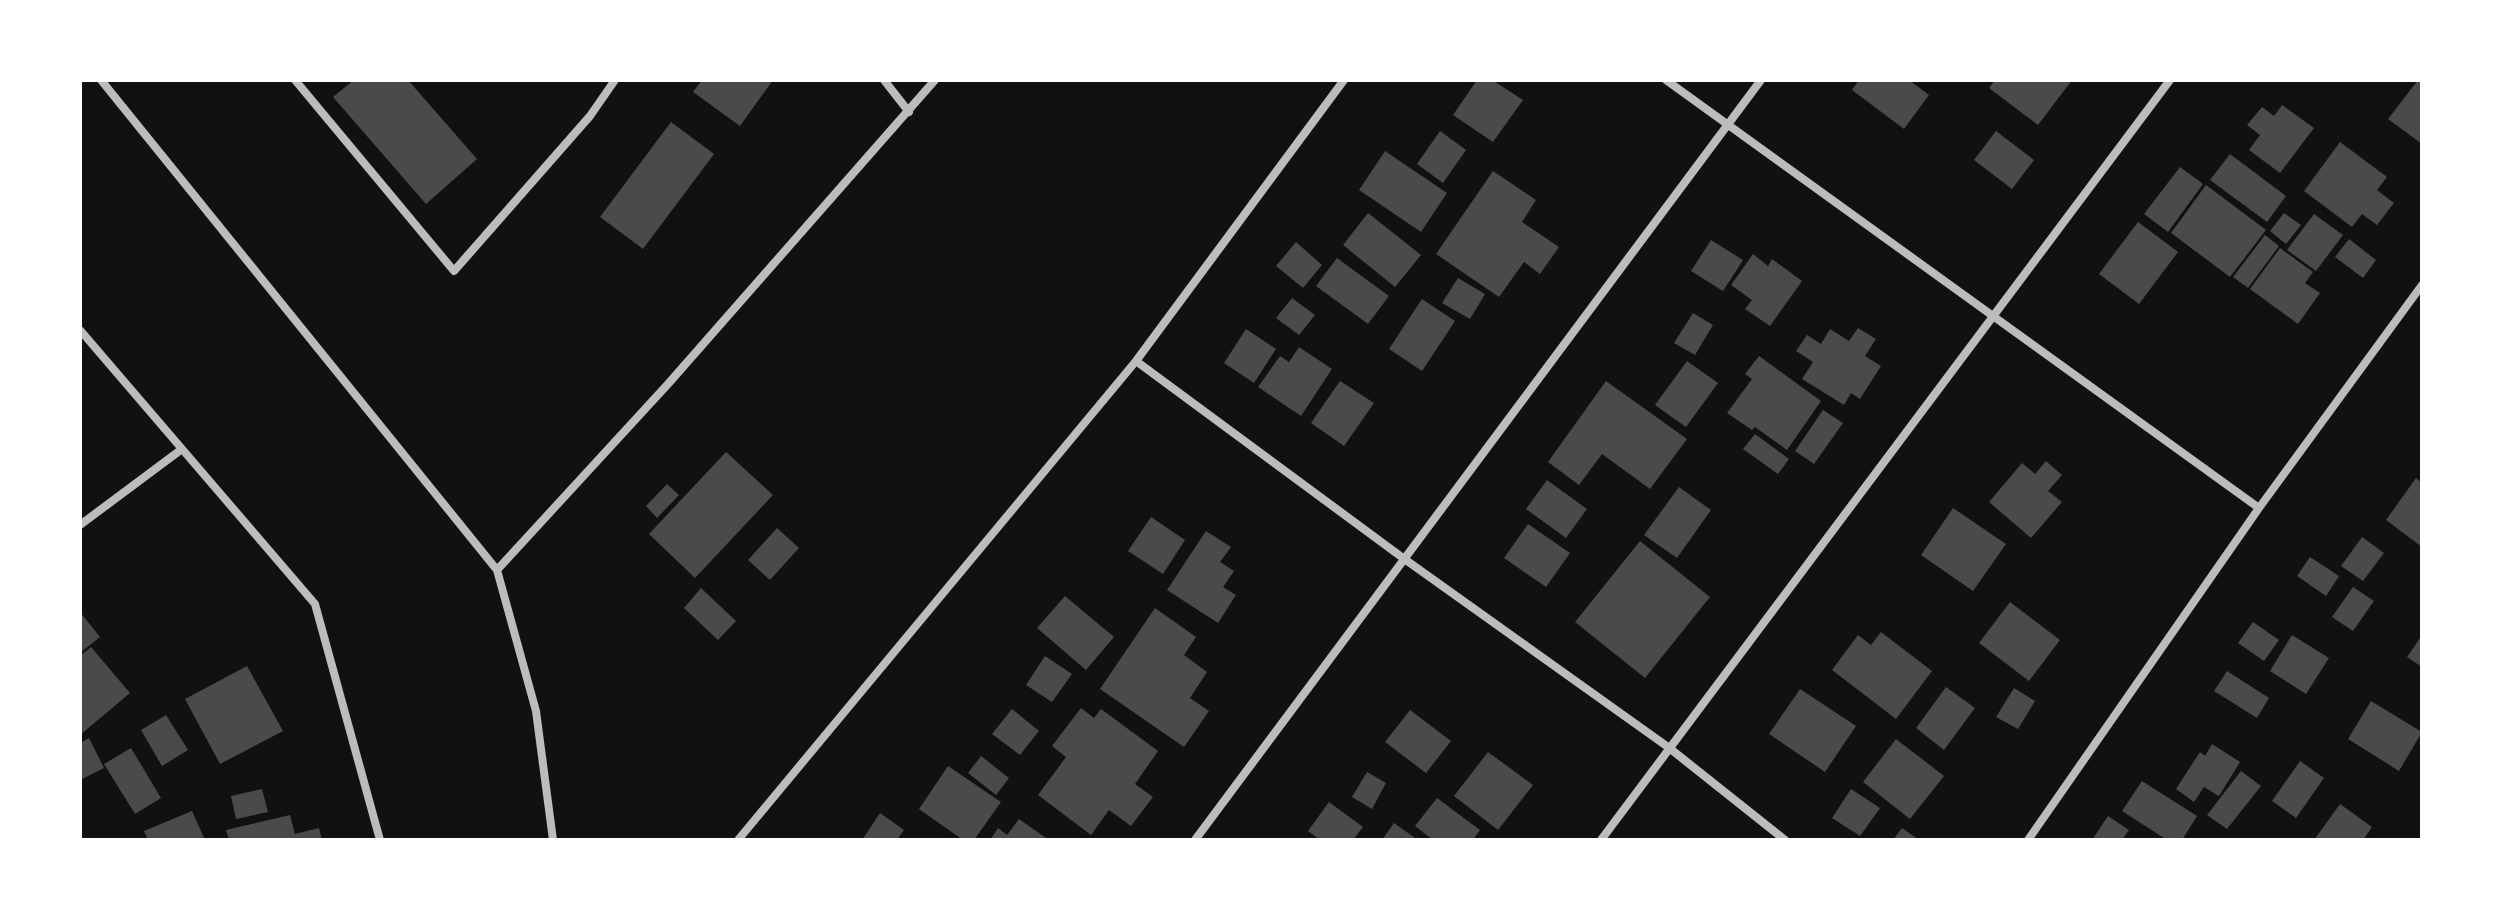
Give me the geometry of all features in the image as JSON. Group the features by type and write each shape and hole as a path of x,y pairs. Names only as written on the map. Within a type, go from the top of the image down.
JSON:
{"street":[{"path":"101,80 497,570 536,711 553,840"},
{"path":"295,80 454,271 590,116 615,80"},
{"path":"884,80 909,112"},
{"path":"497,570 668,384 935,80"},
{"path":"738,840 1136,361 1344,80"},
{"path":"1666,80 2259,508"},
{"path":"1195,840 1761,80"},
{"path":"1601,840 2170,80"},
{"path":"2028,840 2259,508 2422,285"},
{"path":"80,330 315,604 380,840"},
{"path":"1136,361 1403,558 1668,747 1785,840"},
{"path":"80,525 182,449"}],"building":[{"path":"354,80 408,80 477,159 426,204 333,97"},
{"path":"702,80 773,80 740,126 693,92"},
{"path":"1477,80 1492,80 1523,100 1493,142 1453,115"},
{"path":"1859,80 1909,80 1929,95 1904,129 1852,90"},
{"path":"1995,80 2072,80 2038,125 1989,88"},
{"path":"2418,80 2422,80 2422,144 2388,119"},
{"path":"2282,105 2314,128 2280,173 2249,150 2260,135 2247,125 2262,107 2274,116"},
{"path":"671,122 714,154 643,249 600,217"},
{"path":"1440,131 1466,150 1443,183 1417,164"},
{"path":"1996,131 2034,160 2012,189 1974,160"},
{"path":"2340,142 2387,177 2377,190 2394,203 2377,225 2362,214 2352,227 2304,191"},
{"path":"1385,151 1447,193 1421,232 1359,190"},
{"path":"2230,154 2286,196 2267,222 2210,180"},
{"path":"2180,167 2203,184 2168,232 2144,214"},
{"path":"1493,171 1536,200 1522,222 1559,247 1540,274 1524,262 1499,297 1436,254"},
{"path":"2206,185 2266,230 2230,277 2171,233"},
{"path":"1368,213 1421,255 1395,287 1343,245"},
{"path":"2284,213 2301,225 2286,244 2270,231"},
{"path":"2314,214 2343,235 2316,271 2287,250"},
{"path":"2138,222 2178,252 2139,304 2099,274"},
{"path":"2265,235 2279,246 2248,288 2233,277"},
{"path":"2349,239 2376,260 2363,278 2335,257"},
{"path":"1711,240 1743,260 1723,291 1691,271"},
{"path":"1296,242 1322,265 1303,288 1276,266"},
{"path":"2280,248 2313,272 2305,283 2320,293 2298,324 2250,289"},
{"path":"1753,254 1768,266 1772,259 1802,281 1770,326 1745,309 1752,300 1731,285"},
{"path":"1337,258 1389,296 1368,324 1316,286"},
{"path":"1458,278 1485,294 1470,319 1442,303"},
{"path":"1292,298 1315,315 1299,335 1276,318"},
{"path":"1422,299 1455,321 1422,371 1389,349"},
{"path":"1693,313 1713,325 1695,355 1674,343"},
{"path":"1858,328 1876,339 1865,356 1881,366 1860,399 1851,393 1844,405 1802,379 1813,362 1796,351 1807,335 1821,344 1830,329 1849,341"},
{"path":"1246,329 1276,349 1254,383 1224,363"},
{"path":"1299,347 1332,369 1301,416 1258,387 1280,356 1289,362"},
{"path":"1759,356 1821,401 1787,450 1755,427 1752,430 1727,413 1752,379 1745,374"},
{"path":"1687,361 1718,383 1686,427 1655,405"},
{"path":"1340,381 1374,403 1344,446 1311,423"},
{"path":"1606,381 1687,439 1650,489 1602,454 1579,485 1548,462"},
{"path":"1823,410 1843,423 1814,464 1795,451"},
{"path":"1755,434 1789,459 1778,474 1743,449"},
{"path":"726,452 773,495 695,578 649,534"},
{"path":"2046,461 2062,475 2048,491 2062,502 2031,538 1989,502 2022,463 2035,474"},
{"path":"2416,478 2422,483 2422,547 2386,520"},
{"path":"1547,480 1587,509 1566,538 1526,509"},
{"path":"667,484 679,495 657,518 646,506"},
{"path":"1679,487 1711,510 1677,558 1644,535"},
{"path":"1953,508 2006,544 1973,591 1921,555"},
{"path":"1151,517 1185,540 1163,574 1128,551"},
{"path":"1528,524 1570,553 1546,587 1504,558"},
{"path":"777,528 799,548 770,580 748,560"},
{"path":"1206,531 1231,547 1220,562 1234,571 1223,587 1236,595 1218,623 1167,590"},
{"path":"2362,537 2384,553 2363,581 2341,566"},
{"path":"1640,541 1710,597 1645,678 1575,622"},
{"path":"2310,557 2339,576 2326,596 2297,576"},
{"path":"2353,587 2374,601 2353,631 2332,617"},
{"path":"701,588 736,621 718,640 684,608"},
{"path":"1065,596 1114,637 1086,670 1037,628"},
{"path":"2010,602 2060,640 2029,681 1979,643"},
{"path":"1155,608 1196,637 1184,655 1207,672 1190,698 1209,711 1184,747 1100,689"},
{"path":"80,612 100,637 80,653"},
{"path":"2253,622 2279,640 2264,661 2238,643"},
{"path":"1881,632 1932,671 1896,719 1832,670 1858,635 1871,645"},
{"path":"2292,635 2329,658 2306,694 2270,671"},
{"path":"2422,635 2422,667 2407,657"},
{"path":"91,647 130,693 80,735 80,656"},
{"path":"1045,656 1072,674 1052,702 1026,685"},
{"path":"247,666 283,731 220,764 185,699"},
{"path":"2227,671 2269,698 2257,718 2214,691"},
{"path":"1946,687 1975,708 1944,750 1916,728"},
{"path":"2014,688 2035,701 2018,729 1996,717"},
{"path":"1800,689 1856,726 1825,772 1769,734"},
{"path":"2371,701 2422,732 2399,771 2348,739"},
{"path":"1081,708 1094,718 1101,709 1158,751 1135,784 1153,797 1131,826 1109,810 1091,835 1038,795 1066,757 1052,746"},
{"path":"1012,709 1039,731 1020,755 992,734"},
{"path":"1410,710 1451,741 1426,773 1385,742"},
{"path":"166,715 188,750 162,766 141,730"},
{"path":"89,738 104,768 80,780 80,743"},
{"path":"1896,739 1944,776 1910,819 1863,782"},
{"path":"2212,744 2240,762 2219,796 2204,787 2194,802 2176,789 2200,752 2205,756"},
{"path":"131,748 161,798 135,814 104,764"},
{"path":"1488,752 1533,785 1498,830 1454,796"},
{"path":"981,756 1009,778 996,795 968,773"},
{"path":"2300,761 2324,778 2296,818 2272,801"},
{"path":"948,766 1001,802 974,840 963,840 919,809"},
{"path":"2241,771 2261,786 2227,829 2207,815"},
{"path":"1367,772 1386,783 1372,809 1352,797"},
{"path":"2142,781 2197,816 2182,840 2167,840 2122,811"},
{"path":"262,789 268,812 236,819 231,796"},
{"path":"1851,789 1880,808 1860,836 1832,818"},
{"path":"1437,798 1480,830 1473,840 1433,840 1415,826"},
{"path":"1329,802 1363,827 1353,840 1320,840 1308,831"},
{"path":"2340,804 2372,827 2363,840 2314,840"},
{"path":"192,811 205,840 148,840 144,831"},
{"path":"880,813 904,830 897,840 862,840"},
{"path":"290,815 295,834 319,828 322,840 229,840 226,830"},
{"path":"2108,816 2129,830 2122,840 2092,840"},
{"path":"1019,819 1049,840 990,840 998,828 1007,835"},
{"path":"1394,823 1418,840 1382,840"},
{"path":"1902,828 1919,840 1893,840"}]}
